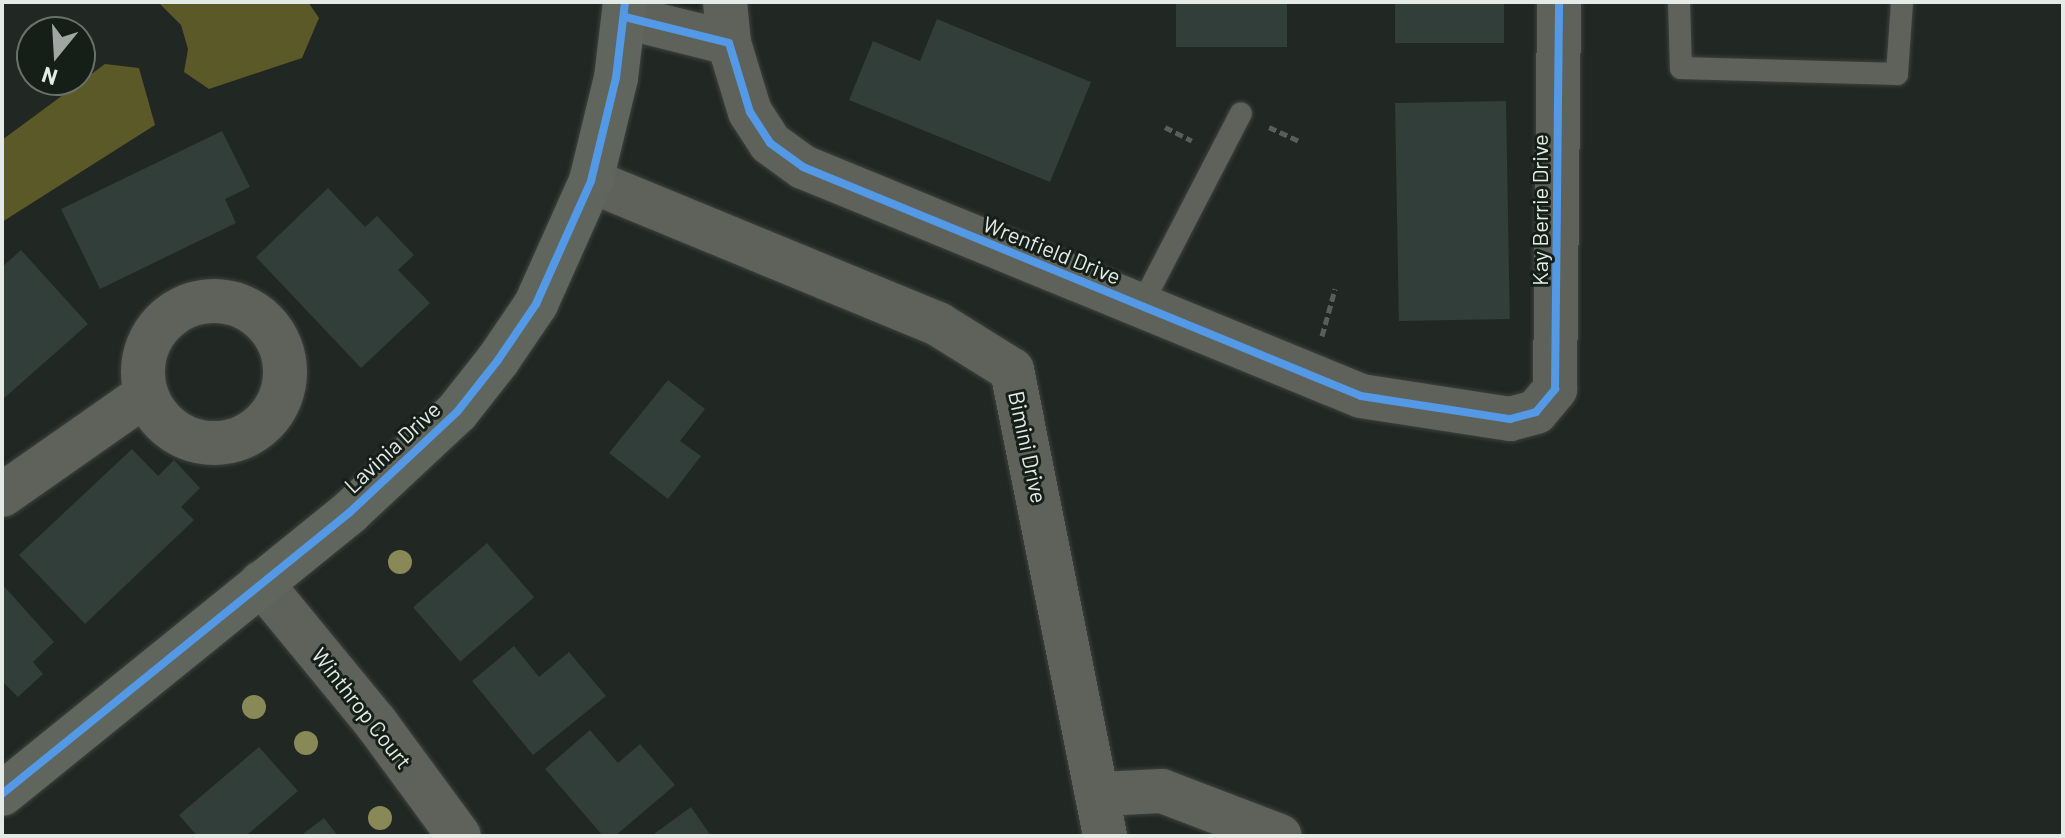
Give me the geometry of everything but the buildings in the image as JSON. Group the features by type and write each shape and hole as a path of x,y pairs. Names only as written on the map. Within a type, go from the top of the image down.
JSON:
{"street":[{"name":"Kay Berrie Drive","path":"1536,412 1555,389 1558,353 1559,2"},
{"name":"Wrenfield Drive","path":"625,10 727,23 750,112 770,143 803,167 1361,396 1481,418 1536,412"},
{"name":"Lavinia Drive","path":"2,794 349,513 457,412 536,304 591,181 616,78 625,10"},
{"name":"Bimini Drive","path":"591,181 938,324 1012,370 1102,815"},
{"path":"2,495 146,394"},
{"name":"Winthrop Court","path":"261,583 376,723 459,836"},
{"path":"1102,815 1162,791 1280,836"}],"lane":[{"path":"1679,2 1681,68 1897,74 1902,2"},
{"path":"1141,306 1241,113"}],"path":[{"path":"1326,325 1335,289"}],"shaded area":[{"path":"158,2 308,2 319,18 302,58 209,89 184,72 188,49 181,25"},
{"path":"105,64 139,68 155,125 2,222 2,140 62,96 96,96 96,71"}],"cycle path":[{"path":"2,794 349,513 457,412 498,360 536,304 591,181 616,78 625,2"},
{"path":"625,17 729,43 750,112 770,143 803,167 1361,396 1510,419 1536,412 1555,389 1559,2"}]}
